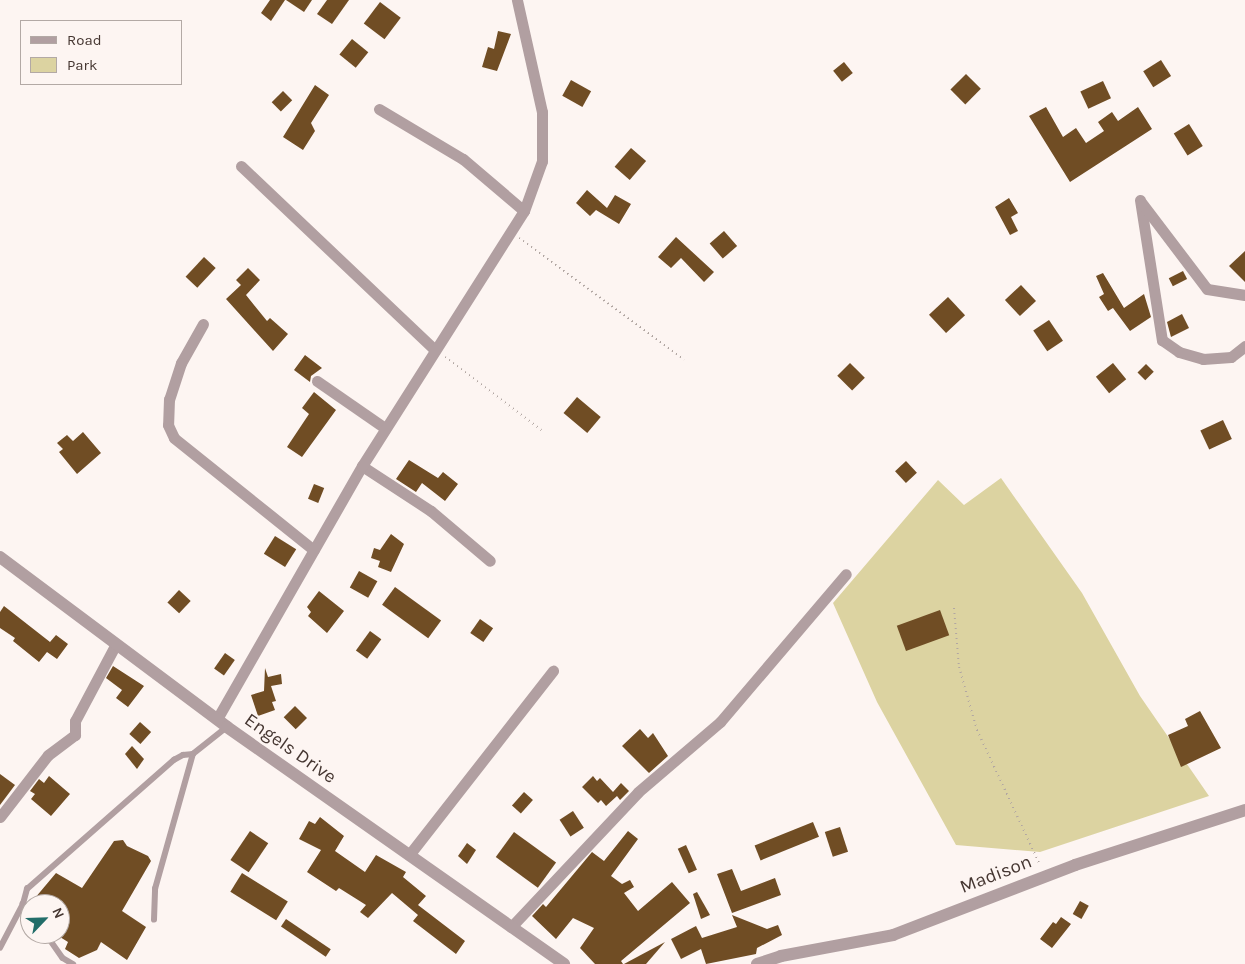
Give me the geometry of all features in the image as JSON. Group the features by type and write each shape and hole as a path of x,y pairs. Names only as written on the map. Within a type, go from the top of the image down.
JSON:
{"street":[{"path":"222,723 314,550 362,466 509,231 524,211 542,161 542,112 517,0"},
{"path":"379,109 462,159 524,211"},
{"path":"241,166 435,350"},
{"path":"1245,296 1207,289 1140,200 1162,340 1179,352 1203,359 1231,357 1245,346"},
{"path":"203,324 181,363 169,398 168,425 174,438 314,550"},
{"path":"317,381 385,428"},
{"path":"362,466 431,511 490,561"},
{"name":"Engels Drive","path":"0,557 222,723 564,964"},
{"path":"511,927 638,792 720,722 846,574"},
{"path":"0,817 48,755 75,735 75,721 116,644"},
{"path":"409,855 553,671"},
{"name":"Madison","path":"757,964 781,956 892,935 1046,876 1245,810"}],"lane":[{"path":"154,920 155,889 193,754 222,723"},
{"path":"26,894 27,888 174,760 183,755 193,754"},
{"path":"0,948 20,910"},
{"path":"53,944 63,958 73,964"}],"path":[{"path":"509,231 684,359"},
{"path":"435,350 541,430"},
{"path":"954,608 959,667 977,730 1046,876"}],"green space":[{"path":"1001,478 1082,593 1140,696 1209,796 1040,852 956,845 877,702 833,603 938,480 964,505"}],"building":[{"path":"270,0 285,0 271,21 261,13"},
{"path":"286,0 312,0 304,12"},
{"path":"327,0 349,0 332,24 317,14"},
{"path":"380,2 401,18 385,39 364,24"},
{"path":"498,31 511,34 497,71 482,67 488,47 494,49"},
{"path":"352,39 368,52 356,68 339,55"},
{"path":"1161,60 1171,76 1153,87 1143,71"},
{"path":"844,62 853,73 842,82 833,71"},
{"path":"966,74 981,89 965,104 950,90"},
{"path":"571,80 591,91 582,107 562,96"},
{"path":"1103,81 1111,98 1088,109 1080,92"},
{"path":"315,85 329,95 311,123 315,131 303,150 283,137"},
{"path":"283,91 292,100 281,112 272,102"},
{"path":"1046,107 1063,137 1076,128 1086,143 1104,131 1098,122 1112,112 1118,121 1138,107 1152,129 1070,182 1029,116"},
{"path":"1189,124 1203,146 1188,156 1174,134"},
{"path":"631,148 646,161 630,180 615,167"},
{"path":"587,190 607,208 615,195 631,204 619,224 596,210 590,216 576,203"},
{"path":"1009,198 1018,213 1011,217 1018,231 1010,235 995,207"},
{"path":"724,231 737,246 723,259 710,243"},
{"path":"676,237 714,272 704,282 681,258 671,268 658,257"},
{"path":"1245,251 1245,282 1229,266"},
{"path":"204,257 216,268 197,288 186,277"},
{"path":"248,268 260,280 246,295 267,321 270,318 288,334 273,351 226,299 241,285 236,280"},
{"path":"1183,271 1187,279 1173,286 1169,278"},
{"path":"1103,273 1124,308 1144,294 1151,317 1130,331 1113,308 1108,311 1099,297 1104,294 1096,276"},
{"path":"1021,285 1036,301 1020,316 1005,300"},
{"path":"948,297 965,315 946,333 929,315"},
{"path":"1182,314 1189,328 1171,337 1167,322"},
{"path":"1049,320 1063,341 1047,351 1033,331"},
{"path":"305,355 322,368 311,376 310,382 294,370"},
{"path":"850,363 865,378 852,391 837,376"},
{"path":"1113,363 1126,379 1109,393 1096,377"},
{"path":"1146,364 1154,372 1145,380 1138,372"},
{"path":"314,392 336,410 302,457 287,447 309,414 302,408"},
{"path":"577,397 601,417 587,433 564,413"},
{"path":"1223,420 1232,439 1209,450 1200,431"},
{"path":"83,432 101,453 77,474 59,452 63,449 57,443 67,435 73,441"},
{"path":"409,460 438,478 443,472 458,484 445,501 422,483 416,492 396,479"},
{"path":"906,461 917,473 906,483 895,471"},
{"path":"314,484 324,488 318,503 308,499"},
{"path":"391,534 404,544 391,572 378,567 380,561 371,558 374,548 380,550"},
{"path":"275,536 296,549 285,567 264,554"},
{"path":"359,571 377,581 368,598 350,588"},
{"path":"395,587 441,621 428,638 382,605"},
{"path":"179,590 191,601 179,613 167,602"},
{"path":"319,591 344,611 327,633 308,616 311,612 307,607"},
{"path":"4,606 50,642 56,635 68,644 57,659 47,652 39,662 13,641 15,638 0,628 0,612"},
{"path":"940,610 949,635 906,651 897,626"},
{"path":"480,619 493,628 483,642 470,633"},
{"path":"370,631 381,639 367,659 356,650"},
{"path":"225,653 235,660 224,675 214,669"},
{"path":"113,666 144,686 128,707 116,698 122,690 106,678"},
{"path":"265,668 268,677 281,674 282,684 271,686 276,701 272,702 275,710 258,716 251,695 264,691"},
{"path":"295,706 307,718 296,729 284,717"},
{"path":"1200,711 1221,748 1181,767 1168,735 1188,726 1185,719"},
{"path":"140,722 151,732 140,744 129,734"},
{"path":"640,729 648,738 653,733 668,756 649,773 622,746"},
{"path":"132,746 144,759 137,769 125,754"},
{"path":"0,774 15,785 0,805"},
{"path":"49,776 70,794 51,816 31,799 35,794 30,791 39,779 44,783"},
{"path":"593,776 597,781 600,778 613,792 621,783 629,791 620,800 617,796 606,806 601,800 598,803 582,787"},
{"path":"524,792 533,800 521,813 512,805"},
{"path":"573,811 584,828 570,836 560,820"},
{"path":"320,817 344,836 335,851 365,872 376,855 406,872 403,877 426,896 418,905 465,941 456,954 413,921 418,915 392,893 368,918 360,912 366,905 339,888 336,891 307,872 321,850 299,839 309,821 315,824"},
{"path":"813,822 819,837 761,860 755,846"},
{"path":"840,827 848,852 833,857 825,832"},
{"path":"250,831 268,843 249,872 230,860"},
{"path":"628,831 638,839 611,876 622,884 630,880 634,887 624,893 638,911 672,882 690,903 621,961 623,964 595,964 580,948 594,928 573,918 556,939 532,916 543,904 546,907 592,852 604,861"},
{"path":"514,832 556,863 538,888 496,857"},
{"path":"123,840 127,846 148,856 151,861 122,911 146,927 127,960 101,942 97,950 79,958 65,949 67,944 70,944 70,894 38,894 56,873 82,888 114,841"},
{"path":"467,843 476,850 467,864 458,856"},
{"path":"686,845 697,870 689,873 678,849"},
{"path":"732,869 741,891 775,878 781,895 732,913 717,874"},
{"path":"242,873 288,902 276,920 230,892"},
{"path":"697,892 710,915 701,919 693,894"},
{"path":"1080,901 1089,906 1081,919 1073,914"},
{"path":"732,915 767,929 778,925 782,935 757,948 756,954 706,964 701,949 681,959 671,939 696,926 702,938 737,927"},
{"path":"1061,917 1071,924 1052,948 1040,939 1053,922 1056,924"},
{"path":"286,919 331,949 326,957 281,926"},
{"path":"665,942 646,964 624,964"}]}
